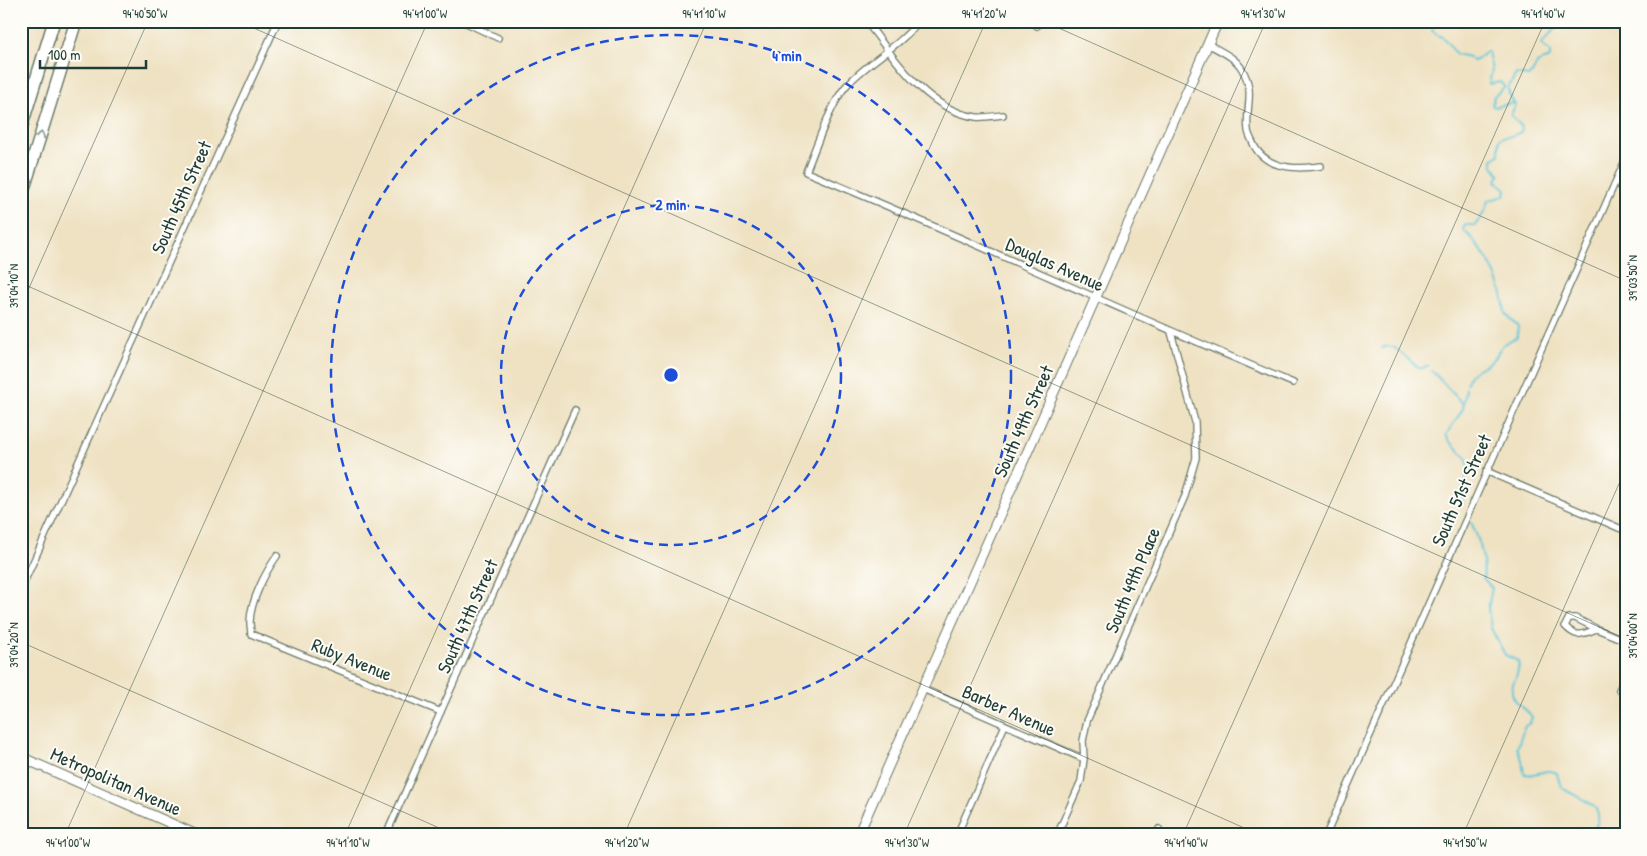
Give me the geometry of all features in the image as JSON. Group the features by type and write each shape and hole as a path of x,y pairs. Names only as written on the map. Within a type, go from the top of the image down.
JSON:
{"highway":[{"path":"21,128 54,21"},
{"path":"21,198 76,21"}],"street":[{"name":"South 45th Street","path":"21,589 278,21"},
{"path":"462,21 498,38"},
{"path":"866,21 888,51 916,83 940,104 966,115 979,117 1003,115"},
{"path":"888,51 911,31 919,21"},
{"path":"1037,26 1042,21"},
{"name":"South 49th Street","path":"858,835 1218,21"},
{"path":"1208,44 1233,59 1241,67 1246,77 1250,91 1248,130 1255,150 1267,161 1285,166 1302,169 1321,166"},
{"name":"Douglas Avenue","path":"888,51 845,87 835,104 806,172 1171,332 1293,383"},
{"name":"South 51st Street","path":"1326,835 1486,470 1626,158"},
{"name":"South 49th Place","path":"1057,835 1081,781 1084,759 1083,741 1088,721 1185,496 1196,458 1195,422 1171,332"},
{"name":"South 47th Street","path":"386,835 575,410"},
{"path":"1486,470 1626,531"},
{"name":"Ruby Avenue","path":"277,556 269,566 252,607 251,634 441,712"},
{"path":"1597,628 1578,635 1573,634 1565,626 1569,618 1575,618 1626,641"},
{"path":"1619,690 1626,674"},
{"name":"Barber Avenue","path":"923,688 1084,759"},
{"path":"957,835 1006,725"},
{"name":"Metropolitan Avenue","path":"21,757 197,835"}],"waterway":[{"path":"1514,103 1508,89 1516,74 1528,76 1532,74 1538,63 1550,58 1550,52 1541,44 1562,21"},
{"path":"1432,30 1437,35 1443,37 1456,54 1469,57 1473,61 1477,60 1485,52 1488,52 1492,70 1489,84 1500,82 1505,87 1494,96 1492,105 1495,107 1513,103 1515,105 1511,115 1522,127 1521,132 1499,140 1499,155 1493,159 1493,166 1500,175 1496,181 1506,189 1505,195 1488,200 1483,213 1475,225 1465,225 1463,229 1480,248 1491,265 1502,294 1505,314 1518,326 1517,337 1504,344 1489,363 1474,371 1467,383"},
{"path":"1382,348 1388,346 1395,348 1419,368 1428,366"},
{"path":"1432,371 1464,405"},
{"path":"1463,504 1462,493 1468,470 1467,460 1446,435 1463,409 1466,388"},
{"path":"1471,522 1481,550 1484,564 1483,578 1492,588 1488,609 1491,628 1505,655 1518,661 1519,665 1512,692 1517,702 1532,717 1530,723 1525,726 1517,748 1522,760 1524,774 1529,775 1553,771 1557,773 1559,782 1566,791 1591,804 1598,814 1598,820 1594,829 1587,835"}]}
